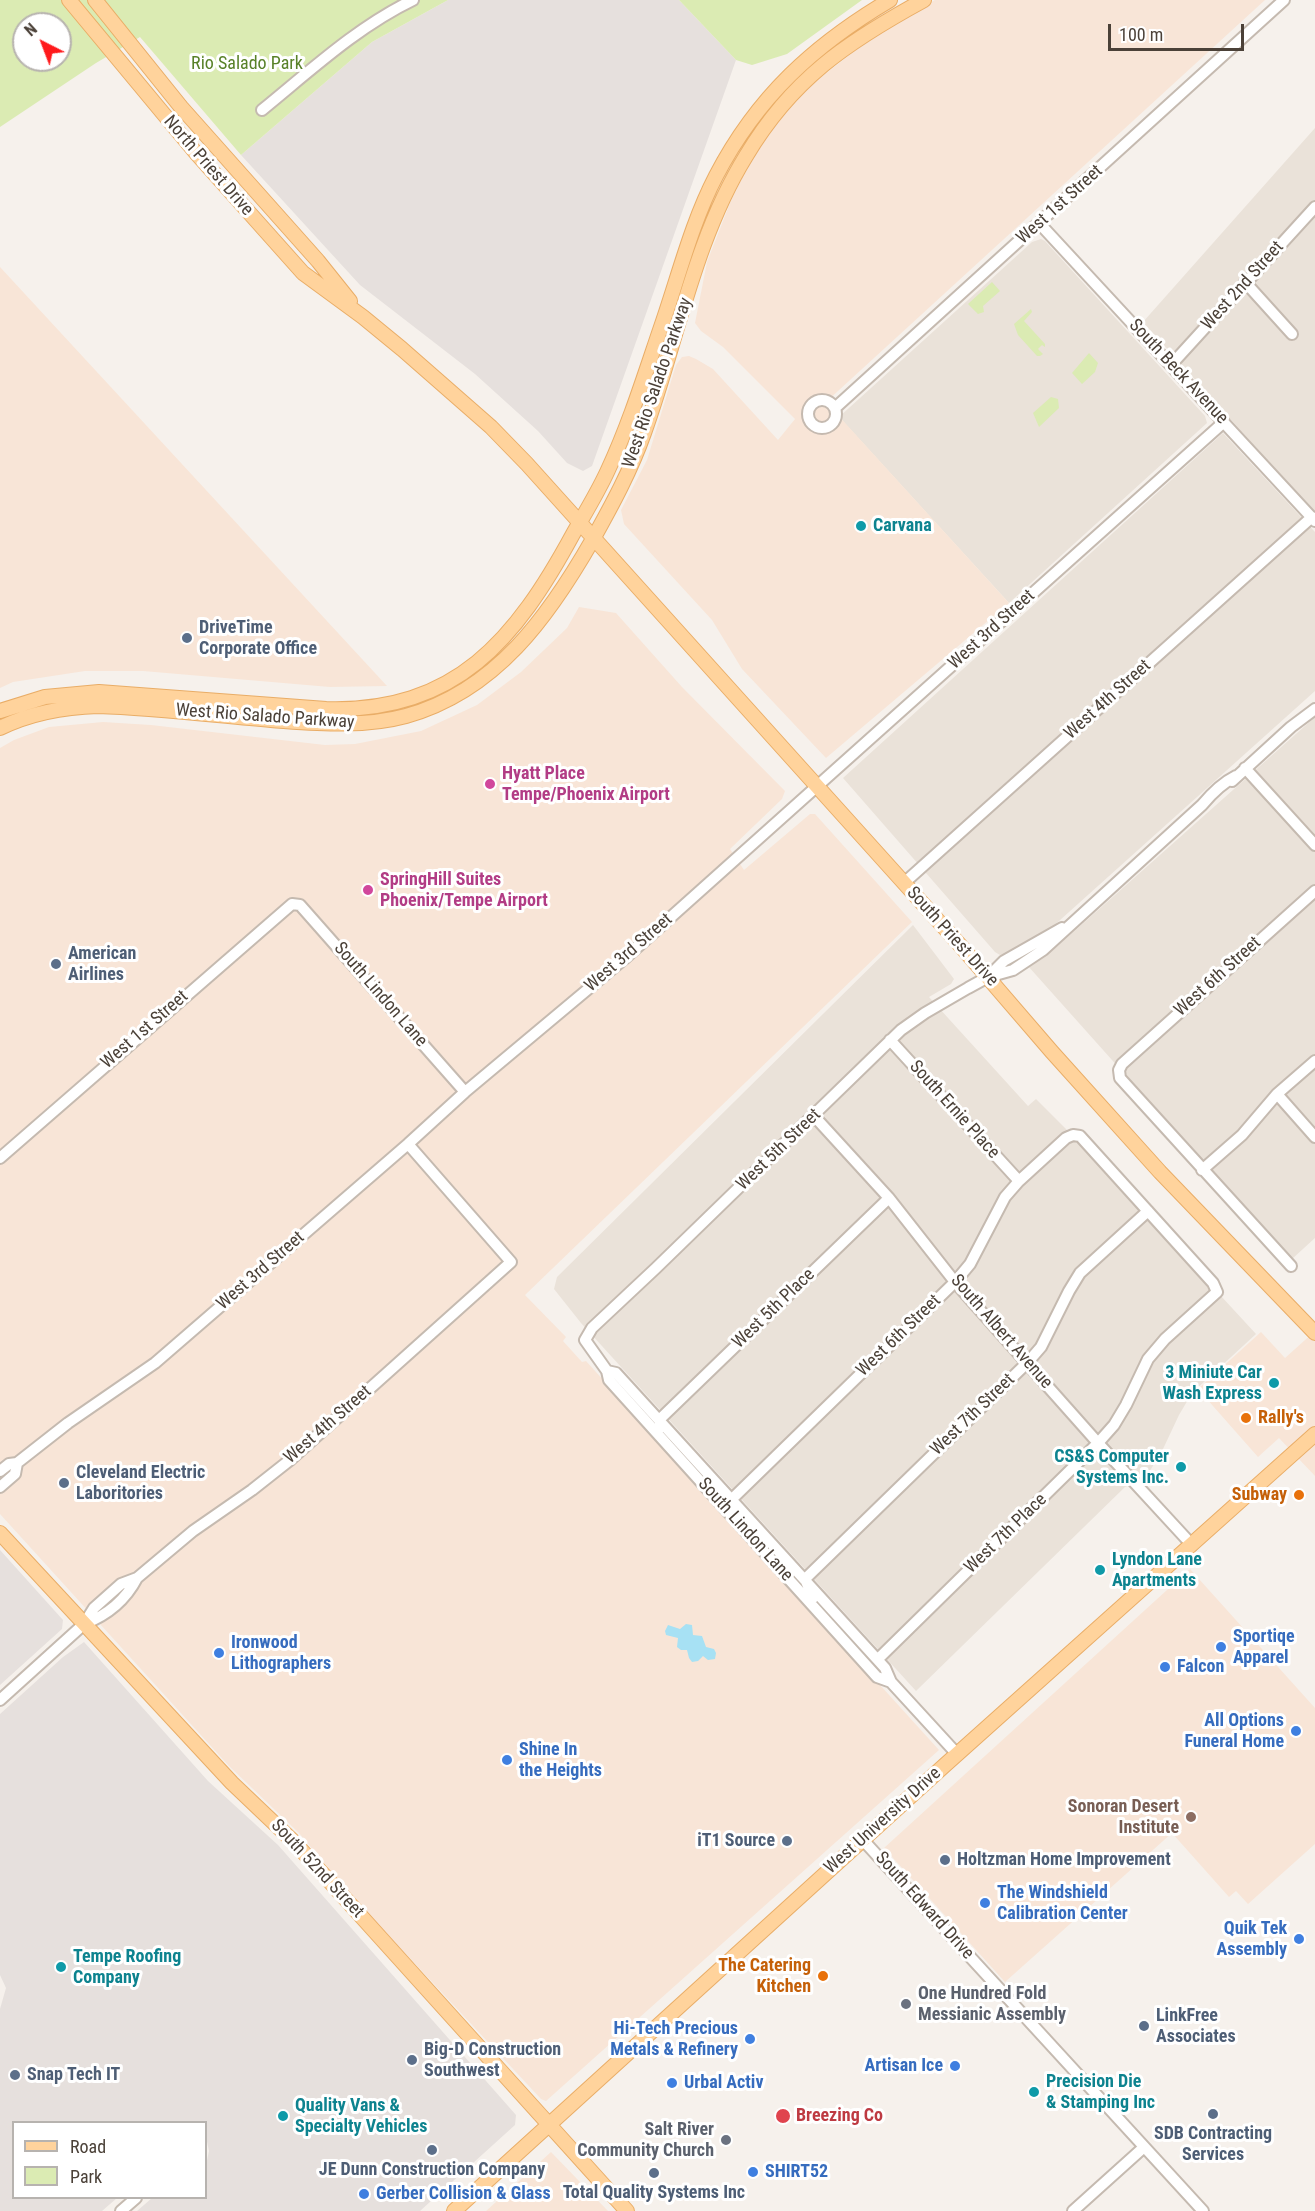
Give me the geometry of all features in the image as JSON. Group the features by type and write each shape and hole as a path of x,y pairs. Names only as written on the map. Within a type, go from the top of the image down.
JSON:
{"main road":[{"name":"North Priest Drive","path":"69,0 196,153 303,273 363,317 490,427 594,537"},
{"name":"North Priest Drive","path":"95,0 213,144 318,261 363,317"},
{"name":"West Rio Salado Parkway","path":"0,728 64,701 117,692 326,709 360,709 404,699 444,684 478,662 508,634 543,585 605,477 626,427 699,214 716,176 734,145 768,99 798,66 842,30 890,0"},
{"name":"West Rio Salado Parkway","path":"0,711 45,697 98,706 316,723 370,723 423,710 462,692 484,677 514,651 543,617 594,537 619,489 644,433 711,226 744,158 778,110 812,72 864,34 924,0"},
{"name":"South Priest Drive","path":"594,537 1160,1172 1315,1333"},
{"path":"370,723 380,715 431,699 436,696 444,684"},
{"path":"128,707 141,703 172,704 183,698"},
{"name":"West University Drive","path":"454,2211 957,1754 1315,1434"},
{"name":"South 52nd Street","path":"0,1533 232,1783 295,1843 627,2211"}],"street":[{"path":"262,110 349,40 381,17 413,0"},
{"name":"West 1st Street","path":"835,408 1284,0"},
{"name":"West 2nd Street","path":"1171,365 1315,207"},
{"name":"South Beck Avenue","path":"1040,224 1313,519"},
{"path":"1245,282 1292,334"},
{"name":"West 3rd Street","path":"0,1471 9,1464 17,1463 68,1424 156,1363 465,1092 624,959 1224,422"},
{"name":"West 4th Street","path":"904,883 1313,519"},
{"name":"West 5th Street","path":"1291,727 1299,716 1315,703"},
{"name":"West 5th Street","path":"585,1340 592,1328 814,1116 890,1040 925,1012 988,977 1004,962 1071,923 1202,806 1225,782 1236,776 1315,709"},
{"path":"1245,768 1315,845"},
{"name":"West 6th Street","path":"1202,1170 1120,1078 1119,1070 1122,1064 1315,891"},
{"name":"West 1st Street","path":"0,1158 292,904"},
{"name":"South Lindon Lane","path":"292,904 300,905 465,1092"},
{"name":"South Ernie Place","path":"890,1040 1018,1181"},
{"path":"1291,1266 1202,1170 1242,1135 1277,1094 1315,1061"},
{"path":"1277,1094 1315,1137"},
{"name":"South Albert Avenue","path":"814,1116 889,1198 955,1282 1192,1545"},
{"name":"West 6th Street","path":"732,1499 955,1282 970,1264 1005,1197 1018,1181 1066,1138 1073,1135 1080,1136 1148,1211"},
{"name":"West 4th Street","path":"0,1700 84,1624 94,1608 122,1584 137,1578 173,1547 290,1460 511,1262 408,1144"},
{"name":"West 5th Place","path":"659,1420 889,1198"},
{"name":"West 7th Place","path":"878,1659 1098,1443 1114,1425 1126,1405 1148,1359 1165,1339 1217,1292 1213,1283 1148,1211"},
{"name":"West 7th Street","path":"804,1579 1028,1362 1041,1347 1080,1273 1148,1211"},
{"name":"South Lindon Lane","path":"585,1340 607,1371 609,1380 878,1677 891,1682"},
{"name":"South Lindon Lane","path":"607,1371 616,1373 732,1499 878,1659 891,1682 957,1754"},
{"path":"659,1420 674,1452"},
{"name":"West 3rd Street","path":"0,1487 15,1474 17,1463"},
{"path":"732,1499 744,1529"},
{"path":"804,1579 816,1608"},
{"path":"834,1628 844,1631 869,1657 878,1659"},
{"name":"South Edward Drive","path":"863,1840 1203,2211"},
{"path":"1073,2211 1143,2148"},
{"path":"121,2211 135,2199"}],"shaded area":[{"path":"448,0 679,0 736,60 592,466 583,471 567,463 538,431 475,374 360,285 241,155 372,42"},
{"path":"935,0 1265,0 826,402 1009,603 826,758 742,669 712,620 624,524 621,510 647,460 676,365 682,357 689,356 713,369 778,440 795,419 723,347 701,331 695,323 707,262 730,203 749,163 787,109 816,81 856,50"},
{"path":"1315,128 1315,513 1143,322"},
{"path":"1041,239 1205,416 1207,423 1009,603 839,417 1032,242"},
{"path":"0,267 387,686 330,687 143,671 85,671 13,682 0,688"},
{"path":"1223,433 1315,532 1315,691 1049,930 1008,954 1000,955 843,778"},
{"path":"579,607 616,613 682,687 785,791 782,799 730,849 744,870 810,814 815,814 912,922 525,1295 566,1337 563,1341 582,1362 586,1361 939,1750 546,2101 541,2099 350,1894 299,1833 229,1766 0,1514 0,748 14,740 49,727 103,722 151,725 325,745 355,744 421,731 477,705 521,672 567,628"},
{"path":"1315,717 1315,1238 1292,1259 1028,966 1052,951"},
{"path":"913,925 954,979 951,984 929,997 1028,1106 1036,1099 1080,1143 1256,1334 1192,1393 1145,1479 1125,1487 916,1691 581,1323 554,1289 557,1277"},
{"path":"1315,1331 1315,1476 1279,1438 1258,1457 1198,1389 1261,1332 1285,1358"},
{"path":"0,1550 63,1620 62,1629 0,1685"},
{"path":"1190,1569 1315,1708 1315,1844 1248,1904 1236,1891 1229,1897 1172,1833 1005,1982 884,1848"},
{"path":"84,1642 208,1781 278,1845 516,2115 515,2125 420,2211 137,2211 151,2199 207,2199 209,2151 207,2121 12,2121 12,2199 116,2199 102,2211 0,2211 0,2009 6,1988 0,1975 0,1714 63,1657"},
{"path":"551,2152 608,2211 486,2211"}],"green space":[{"name":"Rio Salado Park","path":"0,0 448,0 372,42 241,155 140,37 96,63 0,127"},
{"path":"679,0 862,0 787,54 752,65 736,60"},
{"path":"992,282 1000,291 983,306 984,312 978,314 968,304"},
{"path":"1031,309 1032,312 1024,321 1045,344 1045,347 1042,345 1038,349 1043,354 1040,356 1037,356 1018,335 1014,324"},
{"path":"1089,353 1098,363 1095,372 1082,384 1072,373"},
{"path":"1051,397 1058,399 1059,408 1039,427 1033,413"}],"water":[{"path":"686,1624 692,1625 693,1635 702,1636 706,1647 714,1649 715,1659 708,1660 703,1656 698,1661 692,1662 687,1650 677,1647 678,1638 666,1635 668,1625 680,1629"}],"place":[{"name":"Carvana","path":"861,526"},
{"name":"DriveTime Corporate Office","path":"187,638"},
{"name":"Hyatt Place Tempe/Phoenix Airport","path":"490,784"},
{"name":"SpringHill Suites Phoenix/Tempe Airport","path":"368,890"},
{"name":"American Airlines","path":"56,964"},
{"name":"3 Miniute Car Wash Express","path":"1274,1383"},
{"name":"Rally's","path":"1246,1418"},
{"name":"CS&S Computer Systems Inc.","path":"1181,1467"},
{"name":"Cleveland Electric Laboritories","path":"64,1483"},
{"name":"Subway","path":"1299,1495"},
{"name":"Lyndon Lane Apartments","path":"1100,1570"},
{"name":"Sportiqe Apparel","path":"1221,1647"},
{"name":"Ironwood Lithographers","path":"219,1653"},
{"name":"Falcon","path":"1165,1667"},
{"name":"All Options Funeral Home","path":"1296,1731"},
{"name":"Shine In the Heights","path":"507,1760"},
{"name":"Sonoran Desert Institute","path":"1191,1817"},
{"name":"iT1 Source","path":"787,1841"},
{"name":"Holtzman Home Improvement","path":"945,1860"},
{"name":"The Windshield Calibration Center","path":"985,1903"},
{"name":"Quik Tek Assembly","path":"1299,1939"},
{"name":"Tempe Roofing Company","path":"61,1967"},
{"name":"The Catering Kitchen","path":"823,1976"},
{"name":"One Hundred Fold Messianic Assembly","path":"906,2004"},
{"name":"LinkFree Associates","path":"1144,2026"},
{"name":"Hi-Tech Precious Metals & Refinery","path":"750,2039"},
{"name":"Big-D Construction Southwest","path":"412,2060"},
{"name":"Artisan Ice","path":"955,2066"},
{"name":"Snap Tech IT","path":"15,2075"},
{"name":"Urbal Activ","path":"672,2083"},
{"name":"Precision Die & Stamping Inc","path":"1034,2092"},
{"name":"SDB Contracting Services","path":"1213,2114"},
{"name":"Quality Vans & Specialty Vehicles","path":"283,2116"},
{"name":"Breezing Co","path":"783,2116"},
{"name":"Salt River Community Church","path":"726,2140"},
{"name":"JE Dunn Construction Company","path":"432,2150"},
{"name":"SHIRT52","path":"753,2172"},
{"name":"Total Quality Systems Inc","path":"654,2173"},
{"name":"Gerber Collision & Glass","path":"364,2194"}]}
